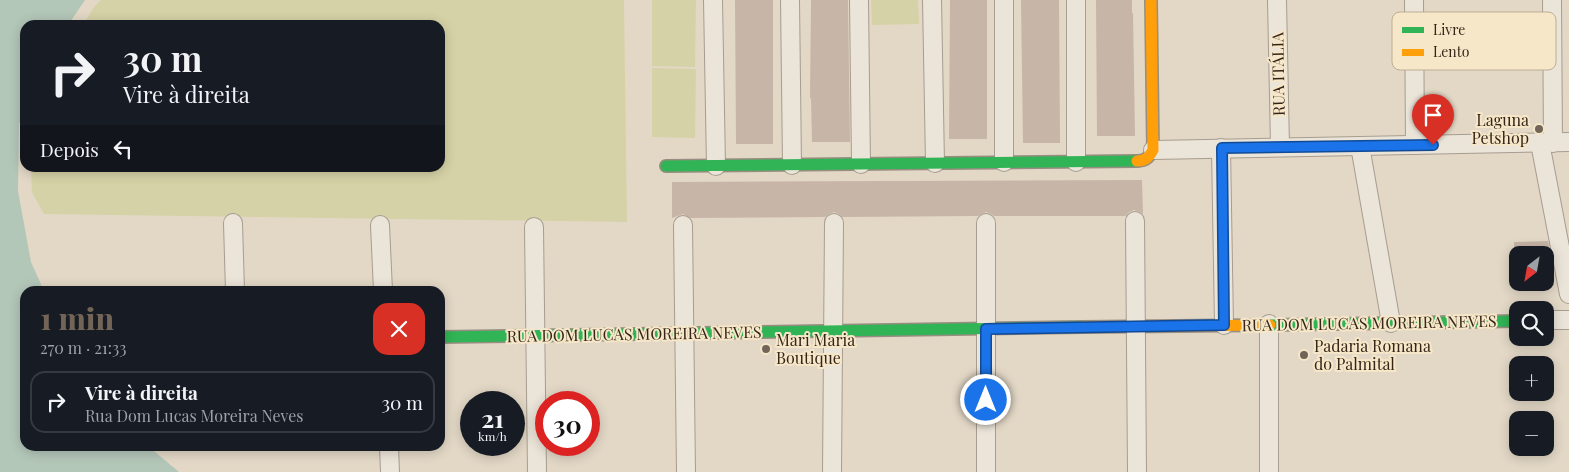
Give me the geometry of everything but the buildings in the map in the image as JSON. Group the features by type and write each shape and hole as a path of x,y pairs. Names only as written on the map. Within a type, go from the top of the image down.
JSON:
{"street":[{"path":"713,0 716,166"},
{"path":"790,0 792,165"},
{"path":"858,0 861,164"},
{"path":"932,0 935,163"},
{"path":"1004,0 1004,162"},
{"path":"1076,0 1076,162"},
{"path":"666,166 1143,161 1149,157 1153,150 1151,0"},
{"name":"RUA ITÁLIA","path":"1277,0 1280,147"},
{"path":"1414,70 1415,145"},
{"path":"1553,70 1554,142 1569,294"},
{"path":"1153,150 1554,142"},
{"path":"1360,146 1391,323"},
{"path":"1222,148 1224,325"},
{"path":"1135,221 1137,472"},
{"path":"233,223 235,286"},
{"path":"986,223 986,472"},
{"path":"832,472 834,224"},
{"path":"380,225 383,286"},
{"path":"682,225 686,472"},
{"path":"534,227 537,472"},
{"path":"1554,320 1569,320"},
{"name":"RUA DOM LUCAS MOREIRA NEVES","path":"445,337 1509,321"},
{"path":"1269,472 1270,324"},
{"path":"389,451 390,472"}],"shaded area":[{"path":"0,0 85,0 71,20 20,20 18,191 31,262 42,286 20,286 20,451 154,451 179,472 0,472"},
{"path":"101,0 624,0 627,222 44,214 32,193 31,172 445,172 445,20 86,20"},
{"path":"652,0 696,0 695,67 652,66"},
{"path":"871,0 918,0 919,24 872,25"},
{"path":"652,68 696,69 695,138 652,137"}],"traffic: fast":[{"path":"666,166 1137,161"},
{"path":"1270,325 1509,321"},
{"path":"445,337 1082,327"}],"traffic: slow":[{"path":"1137,161 1147,158 1153,150 1151,0"},
{"path":"1082,327 1270,325"}],"place":[{"name":"Laguna Petshop","path":"1539,129"},
{"name":"Mari Maria Boutique","path":"766,349"},
{"name":"Padaria Romana do Palmital","path":"1304,355"}],"route":[{"path":"986,400 986,329 1224,325 1222,148 1433,145"}]}
